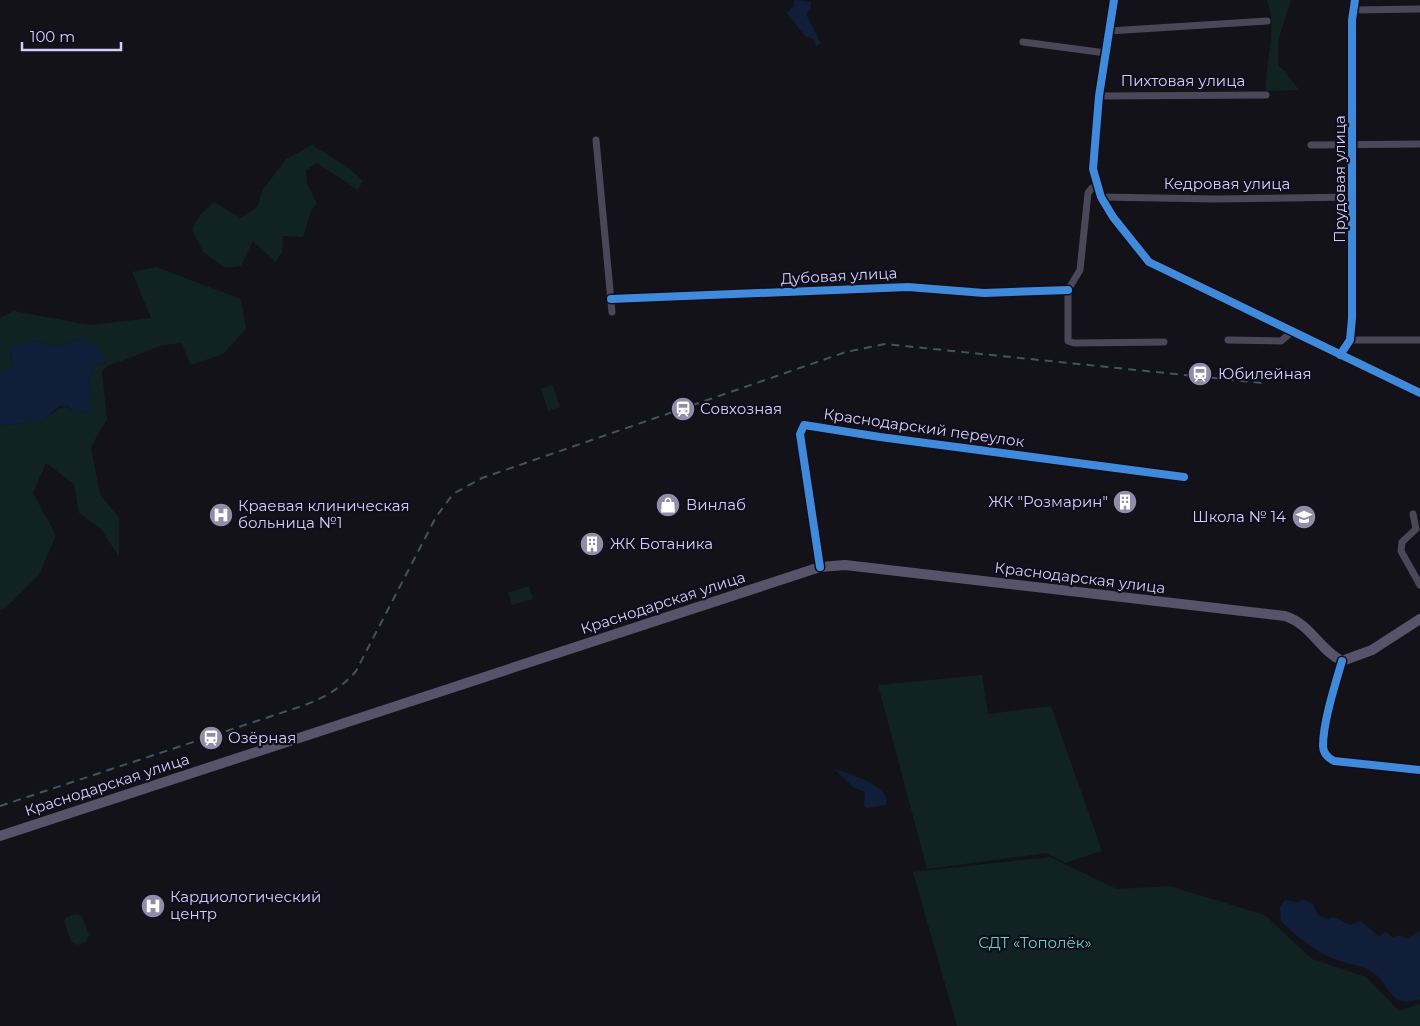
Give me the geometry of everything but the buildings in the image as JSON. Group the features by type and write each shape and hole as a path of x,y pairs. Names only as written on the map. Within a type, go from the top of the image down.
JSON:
{"main road":[{"path":"1114,0 1099,96 1093,169 1101,197 1129,240 1149,262 1420,393"},
{"name":"Краснодарская улица","path":"0,836 820,567 845,565 1285,616 1304,624 1331,655 1342,661"},
{"path":"1342,661 1372,650 1420,619"}],"street":[{"name":"Прудовая улица","path":"1350,340 1354,146 1352,20 1355,0"},
{"path":"1355,10 1420,9"},
{"path":"1109,31 1267,21"},
{"path":"1023,42 1106,53"},
{"name":"Пихтовая улица","path":"1099,96 1266,95"},
{"path":"596,140 612,312"},
{"path":"1311,145 1420,144"},
{"path":"1097,186 1088,193 1080,270 1068,290 1068,341 1074,343 1164,342"},
{"name":"Кедровая улица","path":"1101,197 1215,199 1353,197"},
{"name":"Дубовая улица","path":"611,298 908,287 984,293 1068,290"},
{"path":"1228,340 1280,341 1293,331"},
{"path":"1340,355 1350,340 1420,340"},
{"name":"Краснодарский переулок","path":"820,567 800,434 804,425 880,438 1184,477"},
{"path":"1413,514 1416,530 1402,542 1401,551 1420,586"},
{"path":"1342,661 1331,700 1323,748 1327,757 1334,762 1420,770"}],"green space":[{"path":"1267,0 1291,0 1278,41 1278,66 1285,71 1299,90 1266,91 1271,34 1270,12"},
{"path":"312,145 346,166 363,181 358,190 317,163 306,170 307,184 317,203 311,211 303,237 283,236 282,253 275,262 253,241 241,266 225,268 203,252 192,229 201,214 214,202 241,218 258,206 262,191 286,159"},
{"path":"156,267 241,299 246,329 223,354 191,365 181,343 163,345 108,366 102,371 107,419 91,447 100,494 119,518 119,557 101,529 79,513 74,484 46,463 33,493 56,535 39,575 5,608 0,610 0,426 25,423 27,416 44,420 59,408 64,407 90,411 88,400 92,395 88,380 94,364 106,363 82,337 59,346 37,341 9,351 14,365 0,373 0,318 14,311 89,325 151,318 132,272"},
{"path":"553,385 560,407 548,411 541,389"},
{"path":"529,586 533,599 512,605 508,593"},
{"path":"982,675 988,714 1051,706 1102,851 1065,863 1047,853 927,869 878,685"},
{"name":"СДТ «Тополёк»","path":"1050,857 1117,889 1169,886 1265,915 1312,959 1366,977 1399,1011 1420,1004 1420,1026 957,1026 913,872"},
{"path":"76,914 82,916 89,935 86,942 77,945 71,941 64,922 66,917"}],"water":[{"path":"795,0 811,2 811,8 806,14 821,43 816,46 813,39 805,36 787,13"},
{"path":"82,337 97,346 106,363 94,364 88,380 92,395 88,400 91,411 77,412 67,406 59,406 44,420 32,421 27,417 25,423 0,426 0,373 14,365 9,350 13,346 37,341 59,346"},
{"path":"834,769 868,781 876,786 886,798 886,805 867,808 864,806 865,792 853,787"},
{"path":"1303,899 1313,904 1318,915 1328,919 1333,917 1351,925 1361,921 1379,936 1386,932 1393,938 1400,935 1408,939 1420,930 1420,999 1410,1002 1396,998 1382,981 1369,970 1340,961 1323,953 1294,934 1281,921 1280,907 1285,900 1298,902"}],"railway":[{"path":"0,806 305,705 333,691 356,671 436,517 453,494 482,478 846,352 885,344 1262,383"}],"cycle path":[{"path":"1114,0 1099,96 1093,169 1101,197 1113,217 1149,262 1420,393"},
{"path":"1340,355 1350,340 1352,318 1352,20 1355,0"},
{"path":"611,299 908,287 984,293 1068,290"},
{"path":"820,567 800,434 804,425 880,437 1184,477"},
{"path":"1342,661 1325,726 1323,746 1326,755 1334,761 1420,770"}],"place":[{"name":"Юбилейная","path":"1200,374"},
{"name":"Совхозная","path":"683,409"},
{"name":"ЖК \"Розмарин\"","path":"1125,502"},
{"name":"Винлаб","path":"668,505"},
{"name":"Краевая клиническая больница №1","path":"221,515"},
{"name":"Школа № 14","path":"1304,517"},
{"name":"ЖК Ботаника","path":"592,544"},
{"name":"Озёрная","path":"211,738"},
{"name":"Кардиологический центр","path":"153,906"}]}
